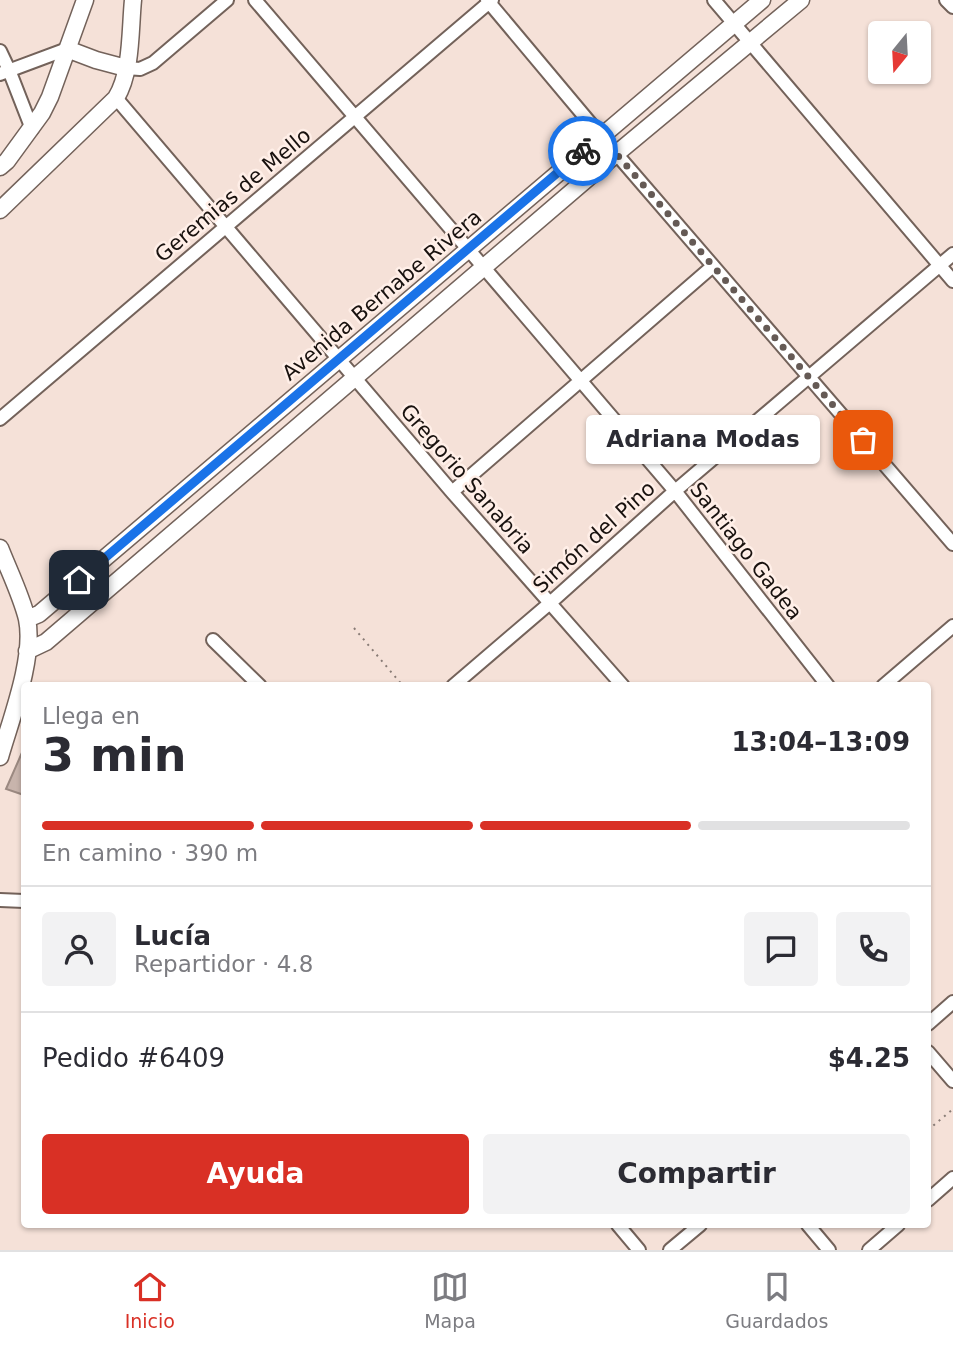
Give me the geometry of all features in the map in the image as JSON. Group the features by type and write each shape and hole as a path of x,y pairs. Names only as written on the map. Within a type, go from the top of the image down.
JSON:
{"street":[{"path":"0,179 3,164 32,129 50,97 85,0"},
{"path":"0,210 116,98 126,68 133,0"},
{"path":"5,72 67,49 96,60 140,69 153,63 227,0"},
{"name":"Santiago Gadea","path":"254,0 675,491 825,682"},
{"path":"714,0 953,281"},
{"name":"Avenida Bernabe Rivera","path":"27,619 39,614 762,0"},
{"path":"27,651 46,642 801,0"},
{"path":"946,0 953,7"},
{"path":"490,1 601,136 953,544"},
{"name":"Geremias de Mello","path":"0,419 490,1"},
{"path":"0,51 5,72 32,129"},
{"name":"Gregorio Sanabria","path":"116,98 452,492 619,682"},
{"name":"Simón del Pino","path":"458,682 675,491 953,254"},
{"path":"452,492 713,266"},
{"path":"0,548 27,619 29,634 21,682"},
{"path":"888,682 953,626"},
{"path":"212,640 256,682"},
{"path":"0,757 21,683"},
{"path":"0,900 21,901"},
{"path":"931,1021 953,1002"},
{"path":"931,1055 953,1081"},
{"path":"931,1197 953,1178"},
{"path":"621,1228 639,1250"},
{"path":"670,1250 696,1228"},
{"path":"811,1228 829,1250"},
{"path":"869,1250 895,1228"}],"path":[{"path":"354,628 400,682"},
{"path":"931,1127 953,1109"}],"building":[{"path":"21,755 21,794 6,789"}],"way so far":[{"path":"583,151 601,136 863,440"}],"place":[{"name":"Adriana Modas","path":"863,440"}],"route":[{"path":"79,580 583,151"}]}
